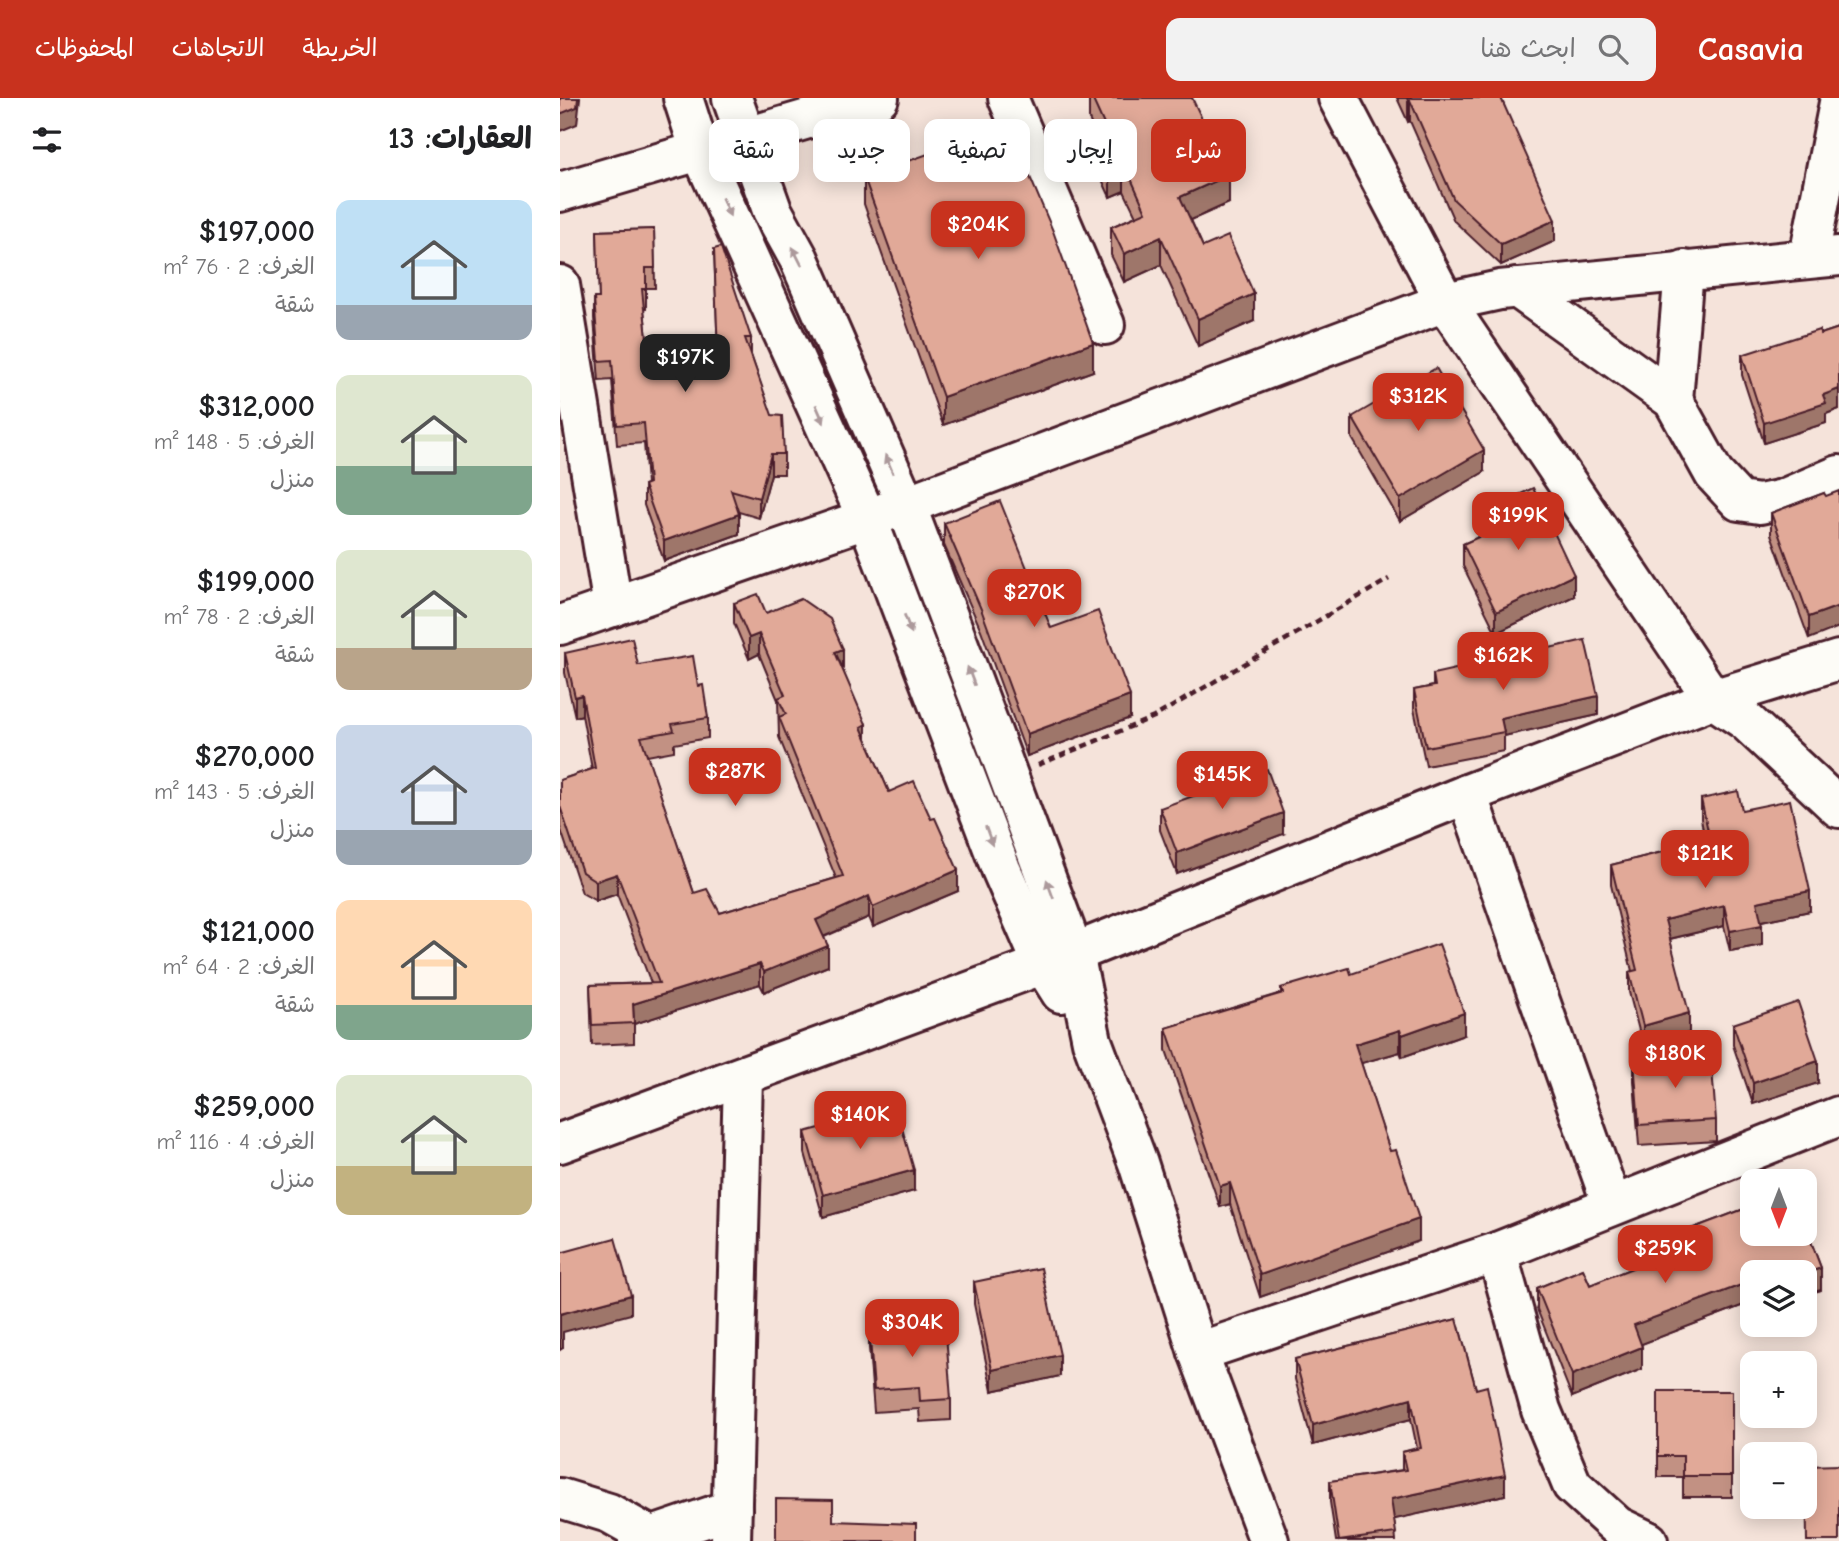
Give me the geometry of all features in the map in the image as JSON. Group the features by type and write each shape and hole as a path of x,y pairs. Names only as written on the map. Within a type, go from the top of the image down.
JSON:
{"street":[{"path":"683,98 699,148 867,518 1001,869 1058,958"},
{"path":"732,98 738,119"},
{"path":"799,120 879,98"},
{"path":"1008,98 1105,324"},
{"path":"1338,98 1445,302 1713,699 1745,722 1839,808"},
{"path":"560,625 906,505 1445,302 1517,288 1824,256 1839,103"},
{"path":"560,192 709,145"},
{"path":"761,182 772,209 799,259 906,505 1009,778 1058,958 1093,1041 1138,1163 1198,1352 1269,1541"},
{"path":"1673,400 1684,270"},
{"path":"560,285 613,607"},
{"path":"1517,288 1673,400 1714,474 1740,501 1760,504 1783,499 1839,475"},
{"path":"560,1143 1058,958 1467,794 1713,699 1839,660"},
{"path":"1467,794 1612,1205"},
{"path":"560,1498 609,1513 644,1538 731,1525 743,1077"},
{"path":"1198,1352 1497,1252 1839,1116"},
{"path":"1497,1252 1541,1410 1572,1485 1617,1526 1648,1541"}],"path":[{"path":"1009,778 1154,717 1390,579"}],"building":[{"path":"560,98 578,98 577,107 560,114"},
{"path":"1092,98 1192,98 1202,119 1151,119 1151,182 1213,182 1180,197 1203,247 1228,236 1254,294 1198,319 1161,237 1124,254 1111,227 1146,212 1133,182 1137,182 1137,119 1102,119"},
{"path":"1407,98 1501,98 1555,220 1501,244 1454,200"},
{"path":"924,155 924,182 1030,182 1030,177 1053,231 1093,343 943,397 866,182 910,182 910,160"},
{"path":"654,229 655,268 646,268 646,289 642,289 649,359 718,354 714,249 721,247 751,338 745,338 772,415 782,416 784,454 771,454 759,498 731,490 739,514 664,541 644,485 649,483 644,423 617,425 612,360 599,361 594,298 599,298 597,231"},
{"path":"1839,328 1839,389 1823,395 1826,403 1764,423 1742,355 1819,330 1821,334"},
{"path":"1436,368 1484,450 1400,499 1352,417"},
{"path":"1533,488 1574,575 1496,612 1463,544 1492,531 1483,512"},
{"path":"1839,491 1839,606 1809,617 1771,513 1824,493 1826,496"},
{"path":"1000,501 1051,628 1098,611 1130,696 1027,734 981,609 944,523"},
{"path":"758,594 766,613 801,599 830,619 843,649 835,652 866,724 861,727 889,792 914,781 931,819 935,818 958,870 873,907 869,896 816,920 828,946 764,972 760,964 633,1004 634,1023 592,1025 590,985 659,983 617,874 596,881 582,872 560,806 560,780 595,768 582,695 575,697 565,653 632,638 638,665 693,656 698,686 703,685 708,718 672,724 674,731 641,737 694,893 707,889 720,913 843,876 779,717 786,714 778,698 785,695 759,634 749,638 734,603"},
{"path":"1585,640 1598,696 1501,718 1504,732 1426,747 1414,690 1435,686 1433,674"},
{"path":"1267,769 1283,813 1177,853 1160,808"},
{"path":"1738,791 1742,810 1790,800 1810,891 1757,902 1762,925 1730,931 1724,905 1665,920 1689,1013 1643,1026 1629,972 1637,970 1611,865 1710,840 1701,799"},
{"path":"1439,944 1464,1013 1402,1035 1400,1030 1355,1044 1390,1151 1396,1150 1419,1219 1260,1275 1230,1183 1220,1186 1166,1028 1283,993 1281,988 1349,968 1351,974"},
{"path":"1798,1002 1818,1061 1753,1083 1733,1024"},
{"path":"1711,1055 1716,1120 1639,1125 1634,1060"},
{"path":"896,1107 914,1170 823,1195 805,1132"},
{"path":"1740,1211 1740,1246 1813,1246 1821,1268 1817,1269 1817,1260 1740,1260 1740,1285 1634,1325 1642,1347 1572,1375 1537,1288 1583,1269 1590,1285 1640,1265 1635,1250"},
{"path":"615,1238 631,1295 560,1314 560,1253"},
{"path":"1041,1268 1060,1355 992,1370 974,1282"},
{"path":"1457,1319 1476,1389 1487,1386 1505,1475 1391,1499 1396,1533 1339,1541 1330,1481 1406,1470 1402,1452 1421,1448 1411,1398 1313,1425 1295,1359"},
{"path":"945,1321 951,1399 920,1401 919,1387 874,1390 869,1326"},
{"path":"1658,1391 1732,1391 1732,1476 1683,1476 1683,1456 1658,1456"},
{"path":"1839,1465 1839,1541 1807,1541 1807,1519 1817,1519 1817,1466"},
{"path":"776,1499 833,1500 833,1521 916,1524 916,1541 776,1541"}]}
